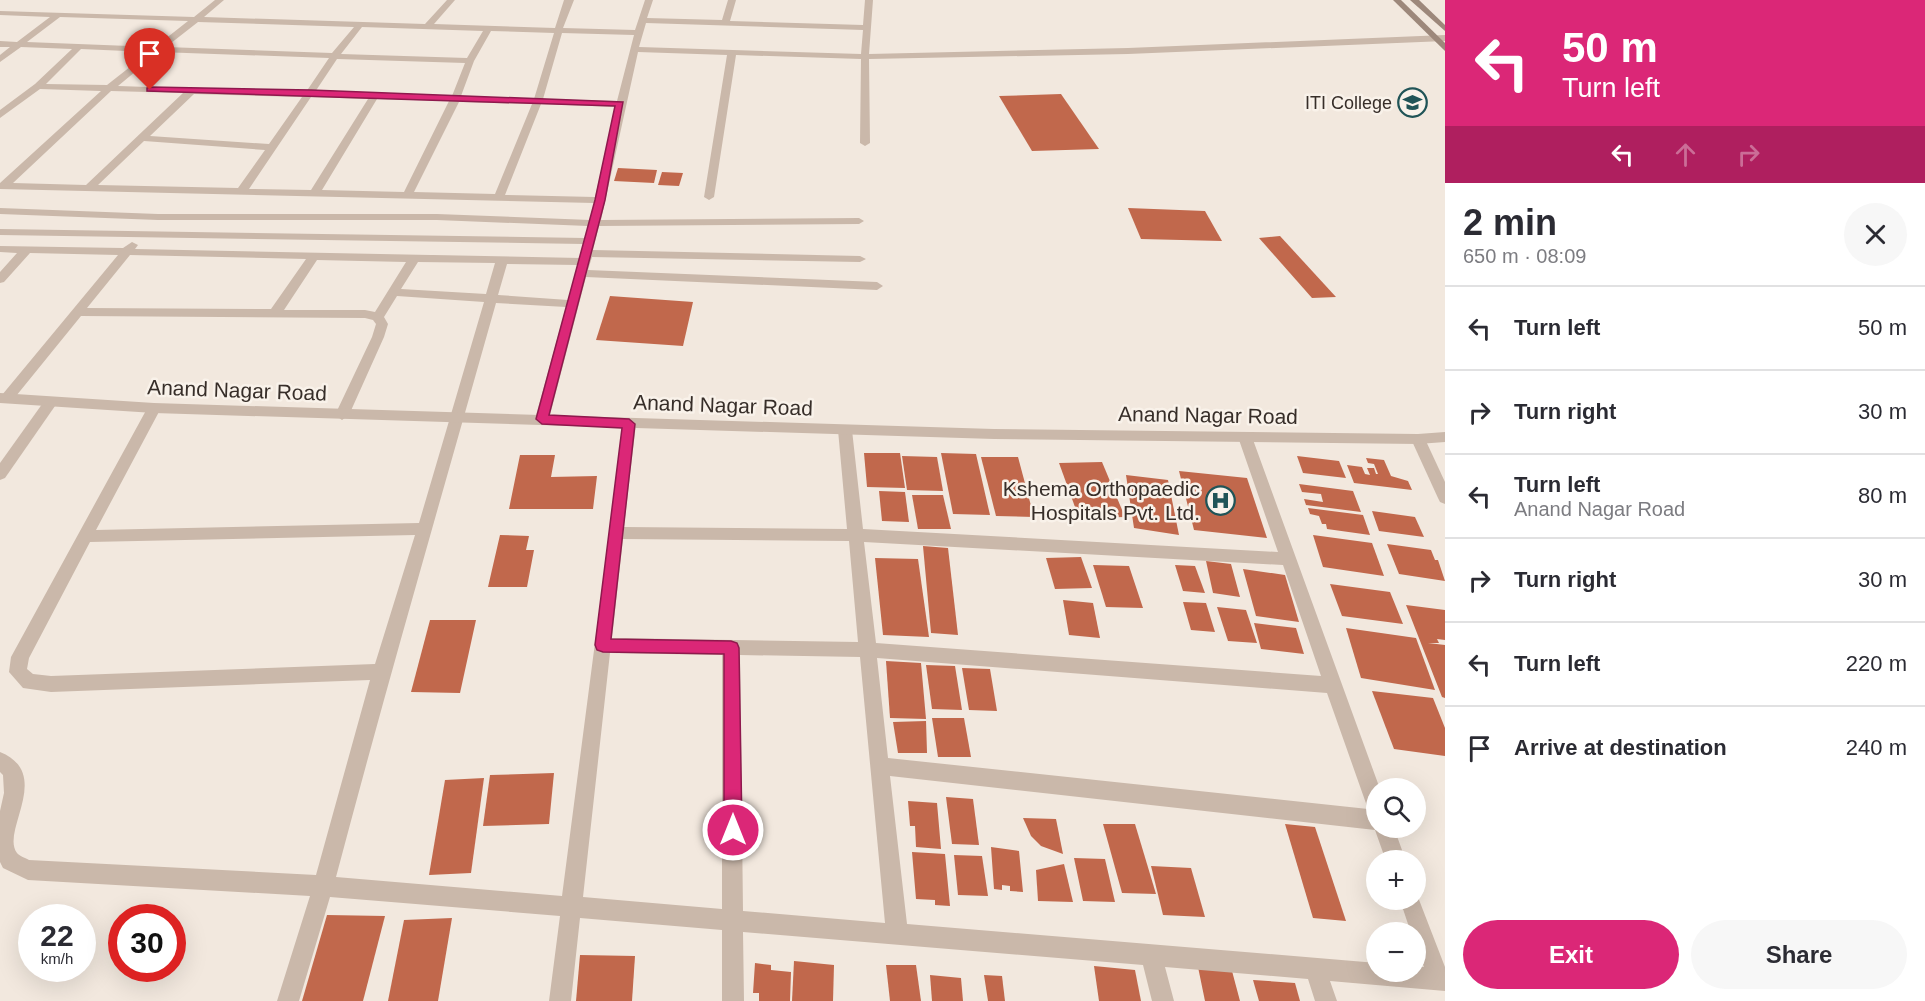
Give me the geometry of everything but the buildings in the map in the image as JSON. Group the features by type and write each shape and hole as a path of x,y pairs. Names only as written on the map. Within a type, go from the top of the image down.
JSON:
{"main road":[{"path":"1397,0 1440,38 1445,48"},
{"path":"1414,0 1445,29"}],"street":[{"path":"2,186 108,89 220,0"},
{"path":"428,26 451,0"},
{"path":"498,199 538,100 568,0"},
{"path":"542,419 600,200 638,33 650,0"},
{"path":"726,22 732,0"},
{"path":"865,143 869,0"},
{"path":"0,13 193,21 638,33"},
{"path":"0,59 59,14"},
{"path":"643,20 867,28"},
{"path":"241,192 334,57 360,24"},
{"path":"407,195 457,98 470,61 488,29"},
{"path":"634,49 866,57 1128,51 1440,38"},
{"path":"0,44 470,61"},
{"path":"0,115 38,86 81,46"},
{"path":"709,197 732,53"},
{"path":"38,86 311,92 620,104"},
{"path":"88,189 192,90"},
{"path":"314,194 374,96"},
{"path":"142,138 273,147"},
{"path":"2,186 600,200"},
{"path":"0,211 158,217 437,217 594,223 859,221"},
{"path":"3,398 140,235 158,217"},
{"path":"0,232 140,235 585,257 860,259"},
{"path":"0,249 415,257 502,261 585,257 877,286"},
{"path":"0,279 27,249"},
{"path":"275,313 314,256"},
{"path":"378,317 415,257"},
{"path":"288,1001 323,886 381,672 393,642 502,261"},
{"path":"393,292 572,304"},
{"path":"76,312 365,314 378,317 382,324 378,337 342,415"},
{"name":"Anand Nagar Road","path":"3,398 50,404 154,408 845,430 1245,437 1418,439 1445,437"},
{"path":"0,474 50,404"},
{"path":"154,408 20,657 18,672 29,682 51,684 381,672"},
{"path":"560,1001 629,424"},
{"path":"845,430 897,934"},
{"path":"1245,437 1366,778"},
{"path":"1418,439 1445,498"},
{"path":"85,536 426,529"},
{"path":"616,533 855,535 1289,558"},
{"path":"603,645 866,650 1333,685"},
{"path":"731,648 733,1001"},
{"path":"0,761 12,770 14,793 2,843 10,861 28,870 323,886 1442,980 1414,910"},
{"path":"879,766 1366,819"},
{"path":"1151,956 1163,1001"},
{"path":"1315,969 1326,1001"}],"place":[{"name":"ITI College","path":"1413,103"},
{"name":"Kshema Orthopaedic Hospitals Pvt. Ltd.","path":"1221,500"}],"route":[{"path":"150,90 311,92 620,104 600,200 542,419 629,424 603,645 731,648 733,830"}]}
